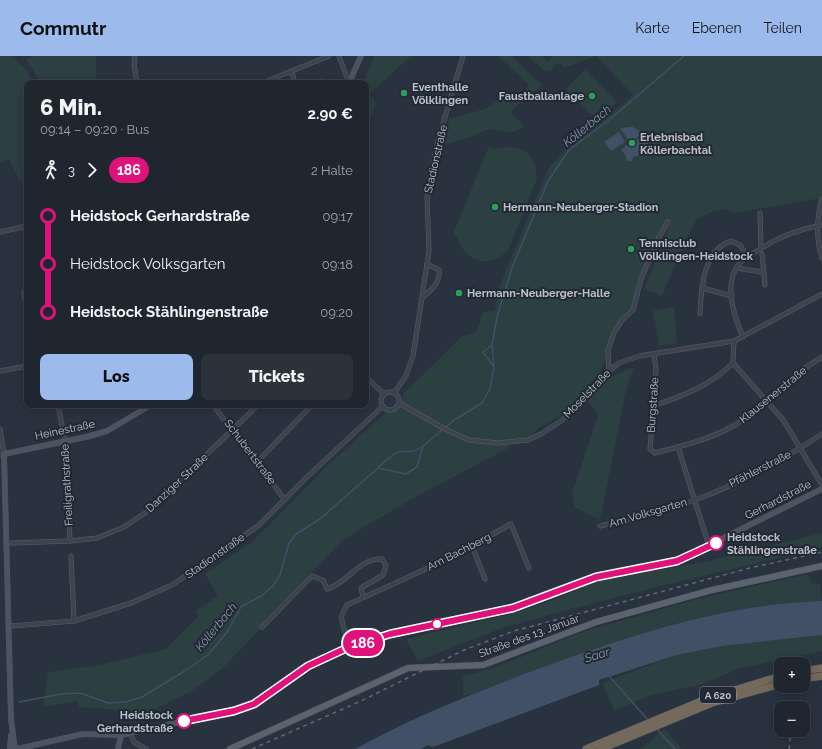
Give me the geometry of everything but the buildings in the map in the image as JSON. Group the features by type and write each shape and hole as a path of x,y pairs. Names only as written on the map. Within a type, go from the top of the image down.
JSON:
{"highway":[{"path":"810,670 822,668"},
{"path":"810,678 822,676"},
{"name":"A 620","path":"602,749 728,691 774,678"},
{"name":"A 620","path":"658,722 712,703 774,686"},
{"name":"A 620","path":"586,749 647,727"}],"main road":[{"name":"Straße des 13. Januar","path":"230,749 408,668 483,665 504,658 566,632 596,622 712,590 822,566"}],"street":[{"path":"135,56 134,64 137,80"},
{"path":"273,80 329,56"},
{"path":"339,56 348,80"},
{"path":"350,80 361,56"},
{"name":"Stadionstraße","path":"394,393 406,376 411,363 429,251 427,196 437,144 463,56"},
{"path":"292,72 294,80"},
{"path":"822,199 818,215 820,226 820,251 822,258"},
{"path":"760,213 761,248"},
{"path":"609,370 608,350 614,333 622,320 633,310 641,279 659,237 668,222"},
{"path":"743,337 734,312 732,296 731,283 736,268 747,256 774,240 820,226"},
{"path":"0,232 24,227"},
{"path":"700,314 702,288 706,271 713,254 725,243 731,241 740,244 747,256"},
{"path":"762,254 762,272 765,286"},
{"path":"421,299 433,288 440,276 439,270 427,264"},
{"path":"736,268 762,272"},
{"path":"702,288 732,296"},
{"name":"Moselstraße","path":"399,403 443,428 469,440 498,444 528,440 541,434 571,412 609,370 618,363 631,358 654,355 743,337 784,313 822,294"},
{"path":"653,406 694,391 724,372 733,363 734,340"},
{"name":"Burgstraße","path":"654,355 656,369 650,449 655,453"},
{"name":"Klausenerstraße","path":"655,453 717,434 729,428 768,401 785,384 822,357"},
{"path":"733,363 784,421 802,448 822,485"},
{"path":"0,370 24,366"},
{"path":"369,380 384,394"},
{"path":"391,392 394,393 397,395 399,403 397,408 387,410 382,407 381,398 384,394 391,392"},
{"name":"Stadionstraße","path":"8,623 12,626 74,621 131,603 172,585 258,526 382,407"},
{"name":"Freiligrathstraße","path":"59,408 67,451 70,541"},
{"name":"Heinestraße","path":"2,454 107,431 146,408"},
{"name":"Schubertstraße","path":"216,408 285,500"},
{"name":"Danziger Straße","path":"6,546 97,538 124,527 148,511 255,408"},
{"path":"258,462 309,408"},
{"path":"0,429 6,546 12,729 10,749"},
{"name":"Pfählerstraße","path":"695,500 753,474 802,448 822,434"},
{"path":"678,447 709,546"},
{"name":"Gerhardstraße","path":"16,749 83,734 121,735 245,708 254,704 308,666 349,647 390,634 513,608 596,577 663,565 677,561 822,489"},
{"name":"Am Volksgarten","path":"600,526 695,500"},
{"name":"Am Bachberg","path":"349,647 341,617 347,605 472,546 511,524 529,568"},
{"path":"472,546 485,579"},
{"path":"71,556 74,621"},
{"path":"262,627 312,576 323,580 327,589 336,587 365,563 374,559 382,559 386,566 382,575 362,588 363,597"},
{"path":"12,729 16,749"},
{"path":"130,732 134,742 146,749"},
{"path":"118,749 121,735"}],"shaded area":[{"path":"0,56 11,56 27,70 31,80 24,80 24,180 21,183 9,159 0,163"},
{"path":"35,56 96,56 96,79 39,80 26,59"},
{"path":"374,56 411,56 369,94 369,80 364,80"},
{"path":"498,56 512,56 542,85 510,112 525,127 511,133 489,129 471,137 442,145 449,119 485,109 502,97 511,100 527,88 528,84"},
{"path":"528,56 542,56 547,61 553,56 596,56 564,68 560,63 554,65 552,70 544,71"},
{"path":"596,56 822,56 822,198 735,213 726,209 711,212 697,219 685,241 662,296 644,289 670,224 669,220 659,237 641,279 633,310 622,320 614,333 606,359 599,374 562,415 538,428 529,437 518,439 505,450 430,489 342,541 264,621 262,627 223,668 190,692 149,712 79,707 78,701 43,707 48,672 101,665 166,649 199,616 196,610 218,596 205,574 254,540 329,464 404,396 403,394 461,337 476,332 483,312 495,311 498,290 548,169 568,146 597,125 633,95"},
{"name":"Faustballanlage","path":"585,70 617,102 598,121 566,89"},
{"path":"369,94 376,103 371,117 369,116"},
{"name":"Hermann-Neuberger-Stadion","path":"489,146 494,149 512,147 526,152 535,163 536,181 509,249 498,258 486,261 473,258 468,254 462,247 457,237 453,234"},
{"path":"674,306 677,343 659,346 653,311"},
{"path":"634,367 626,390 600,520 575,507 572,493 598,415 588,400 609,377"},
{"path":"822,533 822,547 625,595 505,627 418,661 406,639 518,612 548,602 598,581 709,561"},
{"path":"808,574 812,583 820,584 822,601 775,605 729,612 639,634 550,664 463,697 463,676 494,668 582,632 693,600"},
{"path":"822,635 822,651 793,657 774,657 774,661 741,668 702,684 648,696 614,711 602,683 677,655 722,646"},
{"path":"665,729 682,749 640,749"}],"water":[{"path":"633,127 643,133 634,140 628,139 620,129"},
{"path":"619,132 625,142 611,151 604,142"},
{"path":"644,135 644,138 650,146 642,151 640,155 633,157 632,161 627,161 626,156 621,150 627,145 629,147 634,146 635,141"},
{"name":"Saar","path":"822,601 822,635 722,646 677,655 599,680 599,685 433,747 428,745 421,749 355,749 424,715 471,695 611,643 715,614 786,603"}],"waterway":[{"name":"Köllerbach","path":"19,702 61,694 80,693 108,703 126,702 142,697 208,655 227,632 241,607 261,596 273,586 280,575 289,543 296,534 320,519 378,468 406,474 417,467 423,446 453,421 482,403 490,389 494,367 483,352 492,345 497,317 512,268 548,181 569,150 609,120 684,56"},
{"name":"Köllerbach","path":"492,345 494,367"},
{"name":"Köllerbach","path":"378,467 396,453 413,451 423,446"},
{"path":"609,676 649,721"},
{"path":"656,728 675,749"}],"railway":[{"path":"252,749 361,701 464,650 514,631 750,568 822,552"},
{"path":"789,749 790,737"}],"bus line":[{"name":"186","path":"184,721 234,711 254,704 308,666 326,656 349,647 390,634 513,608 596,577 663,565 677,561 716,543"}],"place":[{"name":"Eventhalle Völklingen","path":"404,93"},
{"name":"Faustballanlage","path":"592,96"},
{"name":"Erlebnisbad Köllerbachtal","path":"632,143"},
{"name":"Hermann-Neuberger-Stadion","path":"495,207"},
{"name":"Tennisclub Völklingen-Heidstock","path":"631,249"},
{"name":"Hermann-Neuberger-Halle","path":"459,293"},
{"name":"Heidstock Stählingenstraße","path":"716,543"},
{"name":"Heidstock Gerhardstraße","path":"184,721"}]}
